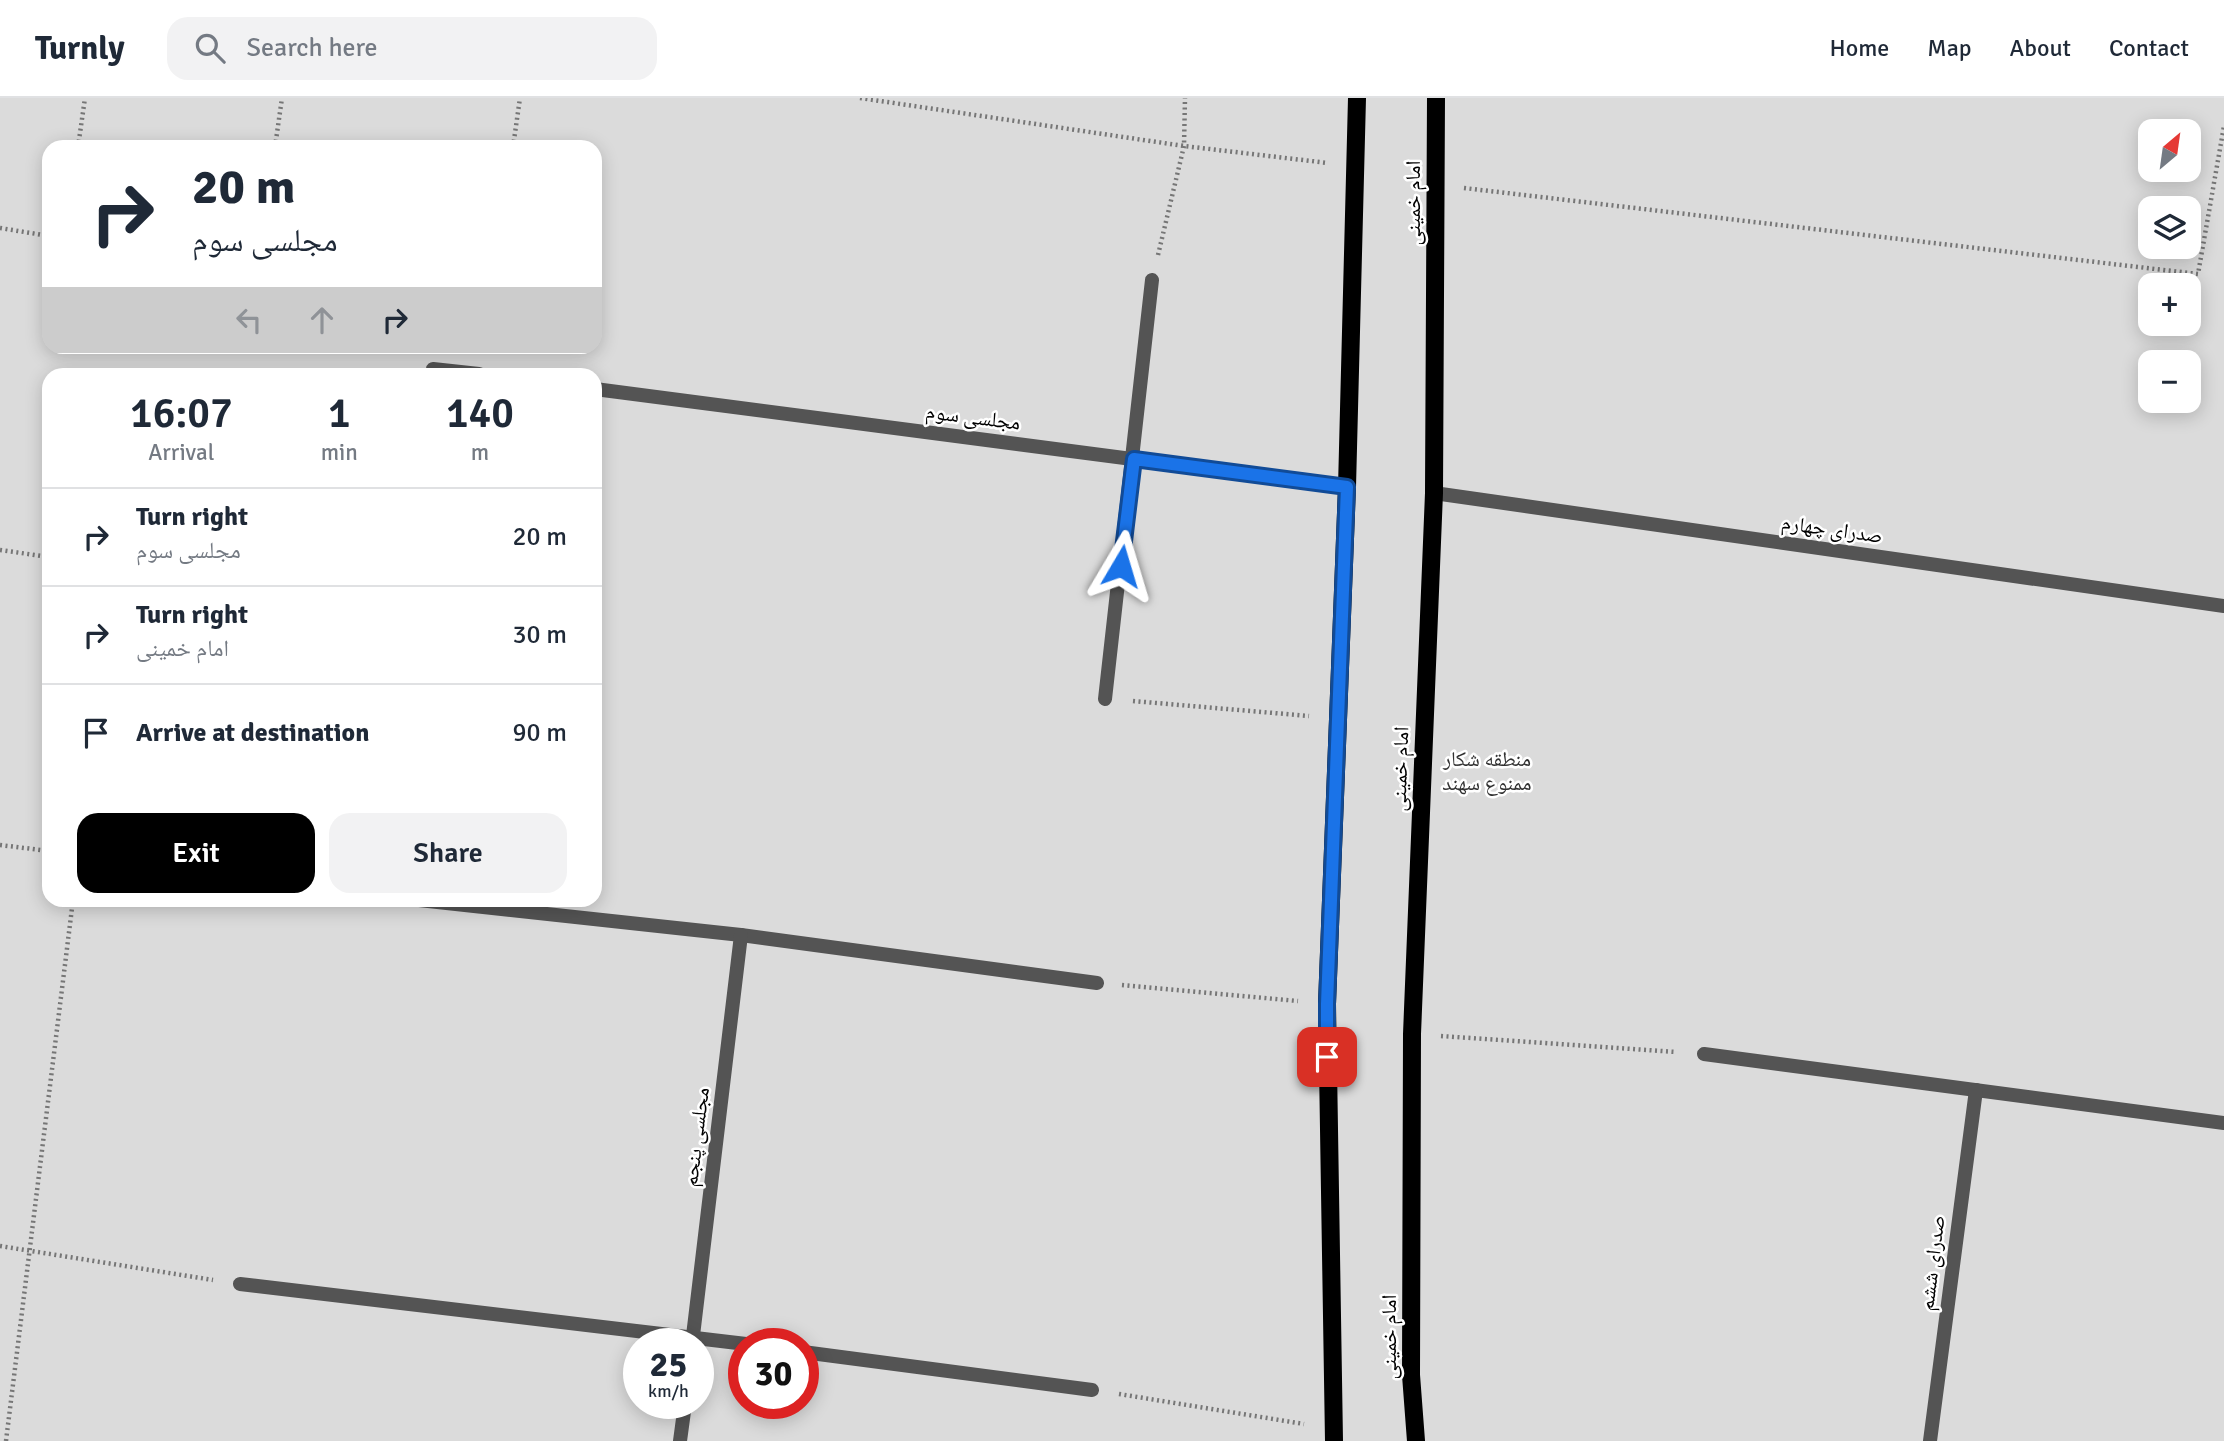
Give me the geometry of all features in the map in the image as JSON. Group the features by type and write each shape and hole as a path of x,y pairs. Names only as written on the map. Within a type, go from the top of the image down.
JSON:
{"main road":[{"path":"1333,1435 1327,1004 1347,487 1357,98"},
{"name":"امام خمینی","path":"1416,1441 1411,1375 1412,1034 1434,493 1436,98"}],"street":[{"path":"1105,699 1152,280"},
{"name":"مجلسی سوم","path":"602,391 1347,487"},
{"name":"صدرای چهارم","path":"1434,493 2224,606"},
{"path":"483,907 741,935 1097,983"},
{"name":"مجلسی پنجم","path":"693,1328 741,935"},
{"path":"1704,1054 2224,1123"},
{"name":"صدرای ششم","path":"1930,1441 1976,1090"},
{"path":"240,1284 623,1331"},
{"path":"819,1354 1091,1390"},
{"path":"680,1441 683,1419"}],"path":[{"path":"79,140 85,98"},
{"path":"276,140 282,98"},
{"path":"514,140 520,98"},
{"path":"860,98 1184,146 1355,166"},
{"path":"1152,280 1184,146 1185,98"},
{"path":"1436,184 2197,274 2224,126"},
{"path":"0,228 42,235"},
{"path":"0,550 42,556"},
{"path":"1105,699 1337,719"},
{"path":"0,845 42,850"},
{"path":"6,1441 72,907"},
{"path":"1097,983 1327,1004"},
{"path":"1412,1034 1704,1054"},
{"path":"0,1246 240,1284"},
{"path":"1091,1390 1333,1435"}],"green space":[{"name":"منطقه شکار ممنوع سهند","path":"0,98 2224,98 2224,1441 0,1441"}],"route":[{"path":"1121,566 1134,459 1347,487 1327,1057"}]}
